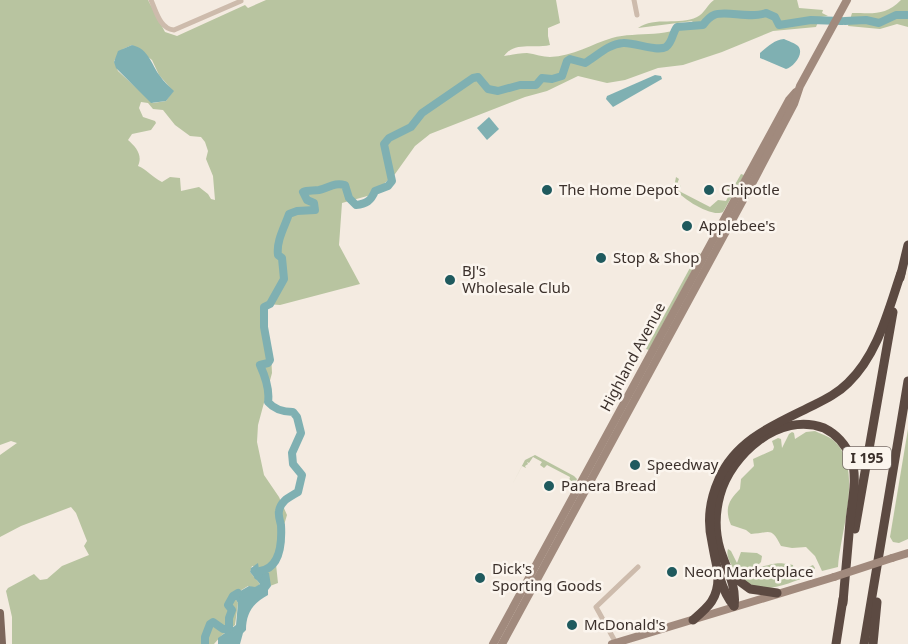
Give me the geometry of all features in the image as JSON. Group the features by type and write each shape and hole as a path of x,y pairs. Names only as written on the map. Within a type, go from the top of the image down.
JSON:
{"highway":[{"name":"I 195","path":"836,644 885,353 908,245"},
{"path":"734,606 723,588 710,535 710,511 716,486 727,464 741,447 758,433 832,396 850,381 874,346 902,273"},
{"name":"I 195","path":"864,644 908,381"},
{"path":"734,606 734,592 719,545 716,523 718,500 729,473 745,452 772,433 797,425 817,426 830,432 842,441 853,465 843,603"},
{"path":"873,644 880,549"},
{"path":"693,620 709,606 716,595 718,579 715,558"},
{"path":"729,572 738,582 750,589 777,593"}],"main road":[{"name":"Highland Avenue","path":"493,644 719,226 847,0"},
{"name":"Highland Avenue","path":"502,644 755,178 794,104 800,86"},
{"path":"614,643 908,553"},
{"path":"0,613 2,644"}],"street":[{"path":"151,0 162,24 169,30 174,30 241,2 240,0"},
{"path":"634,0 637,15"},
{"path":"614,643 596,607 638,567"}],"green space":[{"path":"0,0 148,0 165,32 177,36 245,5 248,8 266,0 556,0 560,23 548,28 550,45 519,47 508,51 504,56 527,53 545,57 574,52 612,38 665,32 685,27 693,21 638,28 652,22 690,20 702,14 714,0 797,0 799,8 823,10 822,13 828,16 820,17 816,27 773,31 683,65 658,68 625,80 607,83 578,76 547,91 525,97 430,134 415,146 395,174 371,195 342,203 339,245 360,284 280,305 267,304 261,328 271,353 272,373 258,425 257,442 264,475 279,497 287,515 275,555 278,583 270,586 266,572 252,566 250,572 260,584 255,588 248,586 230,597 230,600 236,600 238,603 235,625 214,644 12,644 12,617 6,591 8,588 34,574 40,580 47,579 62,566 89,555 84,546 87,541 76,513 71,507 21,526 0,537 0,455 17,443 11,441 0,445","holes":["132,45 152,60 159,75 173,91 166,101 153,103 118,71 114,61 123,49","141,102 148,103 153,109 163,110 175,125 190,136 201,137 205,142 208,151 206,159 213,176 215,200 199,187 181,191 180,178 170,177 162,182 138,166 139,155 128,140 132,134 151,130 156,123 143,117 139,108"]},
{"path":"901,0 908,0 908,27 897,24 880,29 848,26 852,13 884,11"},
{"path":"741,174 744,175 723,212 718,213 697,206 674,187 676,177 679,179 677,184 681,186 679,191 710,207 718,200 726,201 730,193 727,190 729,187 733,188"},
{"path":"698,253 701,254 649,350 646,349"},
{"path":"908,429 908,539 899,543 893,542 890,537"},
{"path":"815,431 830,438 838,445 845,457 849,488 838,567 822,571 815,556 806,547 781,546 775,536 769,532 751,534 731,525 728,514 730,501 740,489 741,479 754,466 753,459 773,450 772,441 778,438 781,439 782,448 792,432 795,439 806,432"},
{"path":"535,455 574,476 577,479 574,486 569,481 570,477 547,465 544,468 540,465 542,462 533,457 529,463 527,462 526,468 522,466 512,485 525,460"},
{"path":"728,549 737,563 741,552 757,553 762,556 757,566 760,567 783,563 793,565 794,571 797,572 813,565 815,568 811,575 784,585 756,587 748,584 734,569 728,558"}],"water":[{"path":"784,39 797,45 800,49 799,56 792,66 786,69 760,58 760,53 768,46"},
{"path":"132,45 146,53 162,78 174,91 166,101 151,103 116,68 114,62 118,51"},
{"path":"655,75 661,76 662,79 613,107 606,99 607,96"},
{"path":"489,117 499,129 487,140 477,128"},
{"path":"258,563 259,569 269,573 271,586 268,595 251,609 240,644 218,644 218,638 236,625 238,603 236,600 229,600 230,597 249,586 255,587 260,584 250,572 251,568"}],"waterway":[{"path":"258,576 260,571 267,569 276,560 281,539 280,507 286,499 298,492 302,475 293,464 292,453 301,433 297,417 293,412 279,410 268,402 268,387 260,365 270,360 264,327 264,307 270,304 284,279 282,258 278,255 281,234 289,214 315,210 314,203 307,200 303,192 341,184 345,185 349,198 356,205 368,201 375,191 388,186 392,181 384,144 389,138 411,127 422,113 473,78 478,77 488,89 498,91 520,85 536,85 542,78 552,79 562,76 567,61 570,59 585,63 608,48 623,43 651,48 666,47 677,27 703,25 714,15 725,13 753,15 766,13 775,17 779,25 811,20 841,21"},
{"path":"845,21 866,20 879,23 896,15 908,15"},
{"path":"205,644 205,637 213,622 223,629 229,629 232,610 228,605 233,596 238,593"}],"place":[{"name":"The Home Depot","path":"547,190"},
{"name":"Chipotle","path":"709,190"},
{"name":"Applebee's","path":"687,226"},
{"name":"Stop & Shop","path":"601,258"},
{"name":"BJ's Wholesale Club","path":"450,280"},
{"name":"Speedway","path":"635,465"},
{"name":"Panera Bread","path":"549,486"},
{"name":"Neon Marketplace","path":"672,572"},
{"name":"Dick's Sporting Goods","path":"480,578"},
{"name":"McDonald's","path":"572,625"}]}
